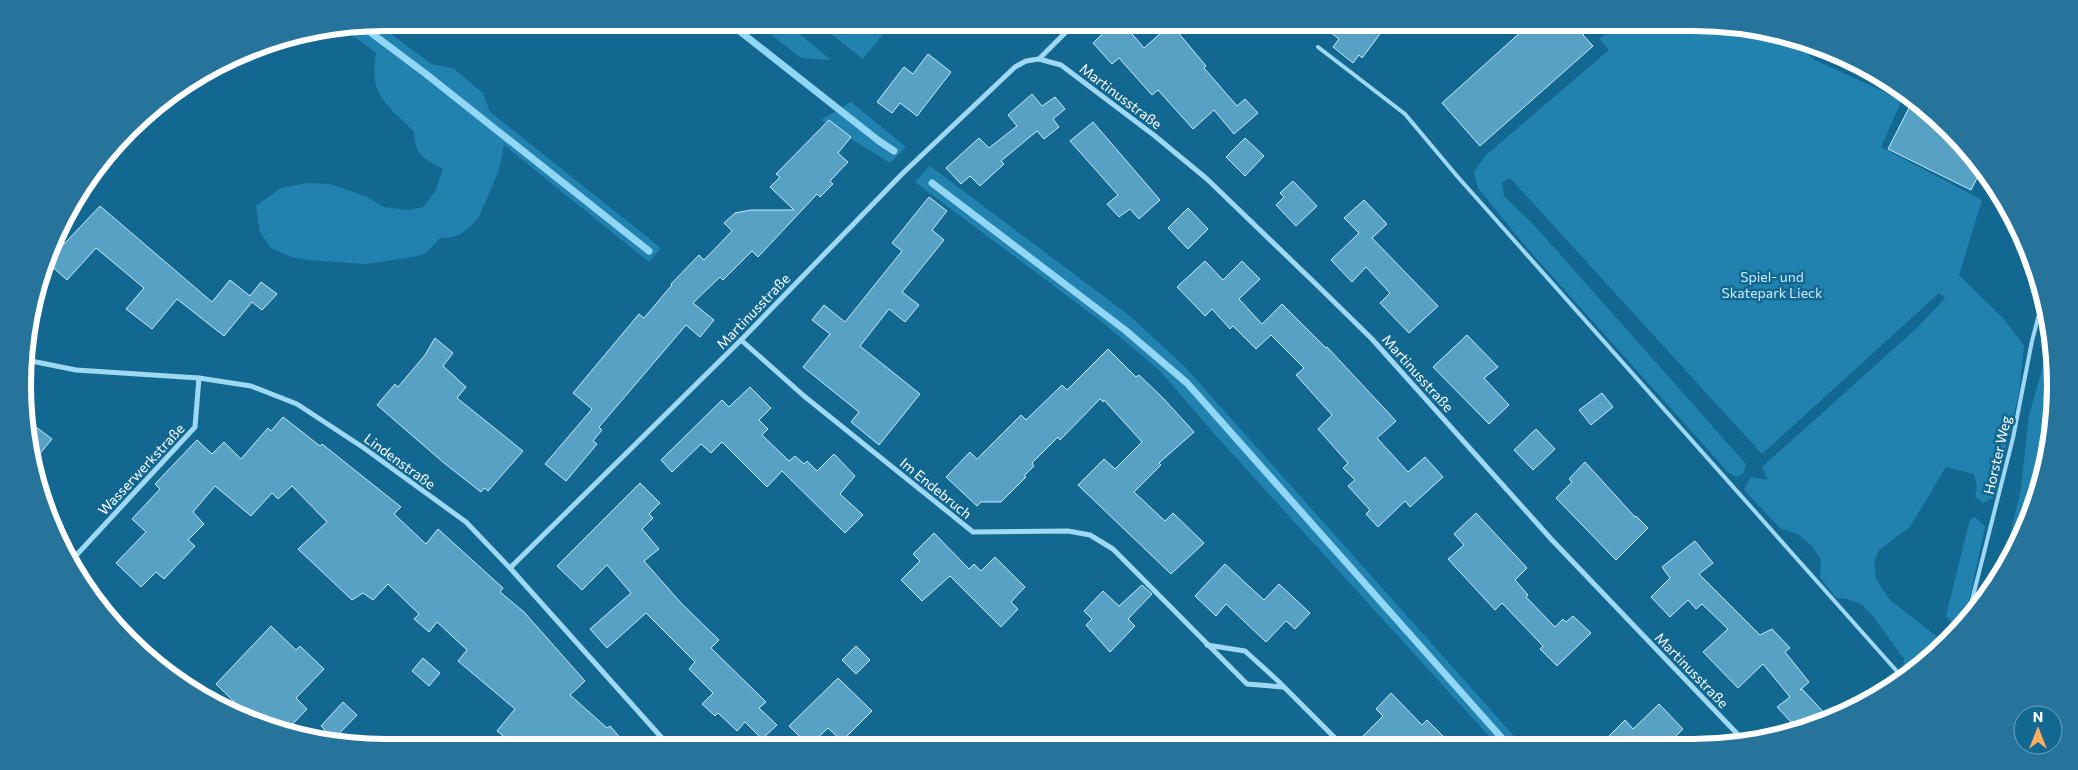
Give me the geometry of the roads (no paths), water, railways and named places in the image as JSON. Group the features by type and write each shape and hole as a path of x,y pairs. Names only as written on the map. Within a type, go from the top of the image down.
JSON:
{"street":[{"name":"Martinusstraße","path":"1039,59 1067,31"},
{"name":"Martinusstraße","path":"510,568 741,340 903,173 1015,67 1026,61 1039,59 1061,65 1155,136 1207,179 1320,288 1372,339 1565,554 1739,736"},
{"name":"Im Endebruch","path":"741,340 804,396 973,532 1068,531 1090,535 1113,550 1247,684 1283,687"},
{"name":"Lindenstraße","path":"32,361 76,370 199,378 252,386 297,404 364,448 466,522 510,568 663,739"},
{"name":"Wasserwerkstraße","path":"76,556 195,427 199,378"},
{"path":"1207,645 1245,651 1336,739"}],"lane":[{"path":"1318,47 1405,114 1456,176 1898,673"},
{"name":"Horster Weg","path":"1971,603 2013,438 2039,313"}],"waterway":[{"path":"739,31 894,151"},
{"path":"370,32 426,74 649,251"},
{"path":"932,183 1125,330 1187,383 1503,739"}],"park label":[{"name":"Spiel- und Skatepark Lieck","path":"1772,284"}]}
